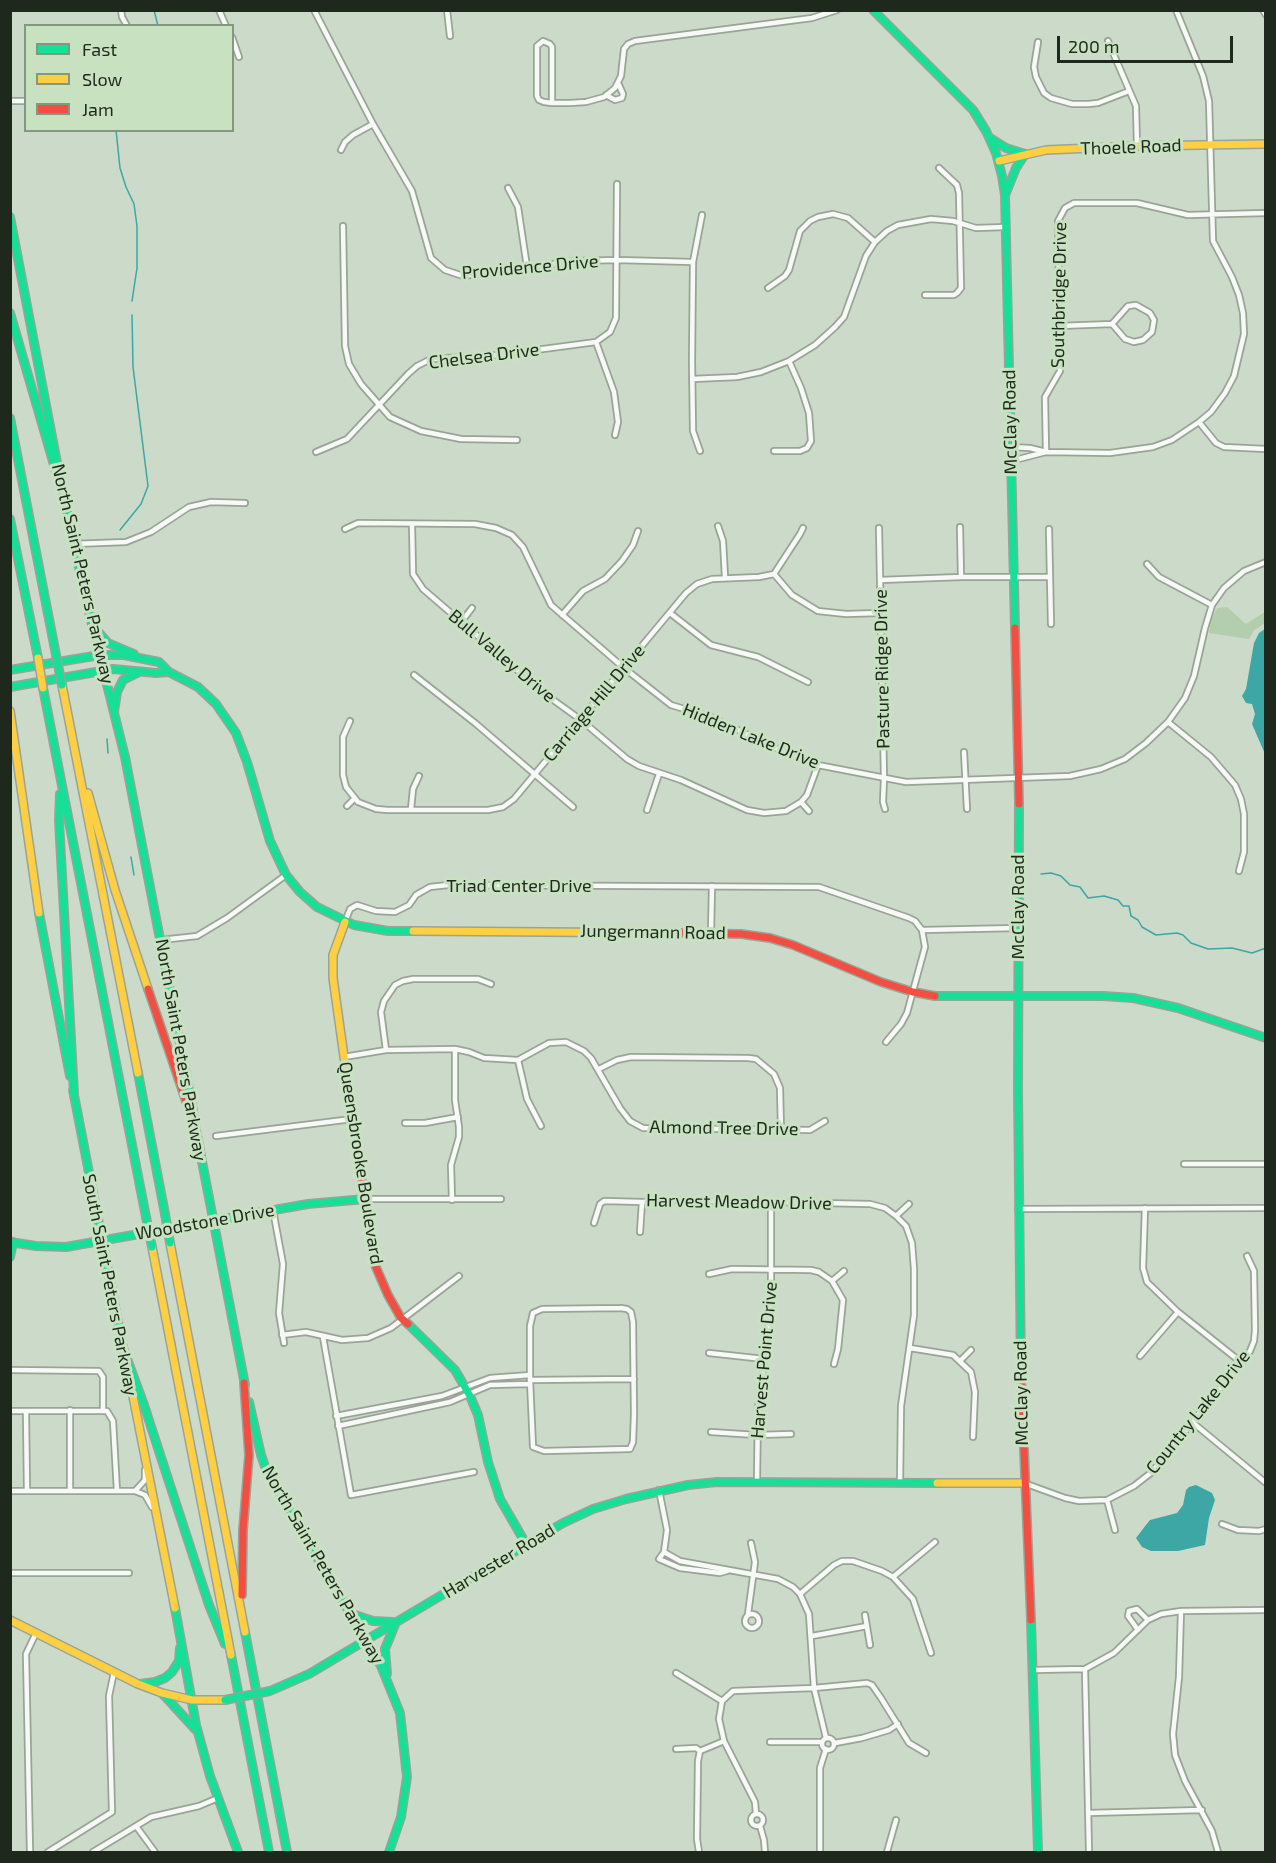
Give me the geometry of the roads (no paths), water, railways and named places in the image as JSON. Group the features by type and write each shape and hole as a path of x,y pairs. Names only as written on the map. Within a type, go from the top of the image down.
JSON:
{"main road":[{"name":"McClay Road","path":"873,10 965,100 981,121 999,161 1005,195 1018,779 1018,1209 1021,1422 1033,1670 1038,1852"},
{"path":"990,138 1006,148 1025,154 1016,168 1005,195"},
{"name":"Thoele Road","path":"999,161 1046,150 1266,144"},
{"name":"North Saint Peters Parkway","path":"10,217 73,544 132,794 244,1383 257,1438 267,1472 387,1678 400,1713 407,1763 406,1786 401,1817 389,1852"},
{"path":"10,313 62,489"},
{"path":"10,418 287,1852"},
{"path":"10,519 269,1852"},
{"path":"93,626 108,643 138,656"},
{"name":"Jungermann Road","path":"10,670 100,655 138,656 159,662 170,672 208,695 224,713 236,733 270,841 286,875 308,900 345,922 373,930 388,931 741,934 784,942 913,992 942,997 1104,996 1143,999 1178,1008 1266,1038"},
{"name":"Jungermann Road","path":"10,687 104,670 170,672"},
{"path":"114,712 117,692 123,680 134,673 144,671"},
{"name":"South Saint Peters Parkway","path":"10,711 36,898 198,1733 238,1852"},
{"path":"78,765 96,817 118,899 195,1128"},
{"path":"61,777 59,820 74,1094"},
{"name":"Queensbrooke Boulevard","path":"345,922 333,955 333,978 375,1265 401,1318 443,1357 465,1386 478,1415 488,1462 500,1499 526,1544"},
{"name":"Woodstone Drive","path":"12,1242 43,1247 66,1247 324,1201 365,1200"},
{"path":"10,1257 12,1242"},
{"path":"123,1348 144,1405 209,1605 233,1664"},
{"path":"242,1616 243,1530 249,1455 244,1383"},
{"name":"Harvester Road","path":"10,1620 138,1684 162,1693 192,1700 225,1700 270,1691 309,1674 526,1544 594,1509 659,1490 717,1482 757,1481 1024,1483"},
{"path":"350,1613 373,1621 396,1622 385,1649 387,1678"},
{"path":"138,1684 154,1682 165,1678 172,1672 178,1661 181,1640"},
{"path":"162,1693 198,1733"}],"street":[{"path":"122,10 122,17 126,24"},
{"path":"219,10 225,24"},
{"name":"Providence Drive","path":"314,10 373,124 412,191 427,246 437,264 454,274 463,276 576,261 693,262"},
{"path":"447,10 450,36"},
{"path":"552,103 552,46 543,42 537,46 537,96 544,102 552,103 586,102 606,95 618,83 624,49 635,40 812,18 837,10"},
{"path":"1011,447 1046,452 1110,453 1153,447 1172,440 1199,422 1211,412 1229,384 1240,354 1244,334 1243,313 1232,277 1213,241 1209,101 1205,82 1176,10"},
{"path":"1263,10 1266,15"},
{"path":"1108,40 1136,106 1137,146"},
{"path":"1038,42 1034,67 1036,77 1044,93 1051,98 1072,104 1088,104 1098,103 1129,91"},
{"path":"234,43 239,57"},
{"path":"606,95 615,100 622,98 623,93 618,83"},
{"path":"341,150 345,142 353,135 373,124"},
{"path":"925,295 957,293 961,288 957,185 939,168"},
{"path":"615,435 618,422 614,392 596,342 610,332 616,318 617,184"},
{"path":"508,188 518,207 527,267"},
{"name":"Southbridge Drive","path":"1046,452 1045,397 1060,371 1058,221 1065,208 1074,203 1137,203 1188,215 1212,214"},
{"path":"1212,214 1266,213"},
{"path":"768,288 785,276 789,270 800,231 818,217 833,214 848,218 875,242"},
{"path":"700,451 693,431 692,379 693,262 702,215"},
{"path":"692,379 749,375 789,361 824,338 844,317 866,256 875,242 887,231 913,221 931,219 976,228 1006,227"},
{"path":"342,226 345,346 349,364 361,384 390,417 403,424 439,436 461,439 517,440"},
{"path":"957,293 962,298"},
{"path":"1059,326 1112,324 1128,306 1136,305 1150,313 1154,320 1152,332 1143,340 1134,342 1125,339 1112,324"},
{"name":"Chelsea Drive","path":"316,452 348,439 408,374 431,359 498,355 596,342"},
{"path":"774,452 800,451 807,448 811,441 809,413 789,361"},
{"path":"1199,422 1215,443 1224,447 1266,449"},
{"path":"807,448 813,454"},
{"path":"1011,461 1046,452"},
{"path":"73,544 126,543 151,532 189,507 211,502 245,503"},
{"name":"Hidden Lake Drive","path":"345,529 358,523 475,524 496,528 512,535 523,547 551,605 671,705 711,717 788,754 818,765 906,782 1070,777 1101,769 1125,759 1168,722 1185,698 1194,676 1212,605 1224,588 1243,572 1266,562"},
{"name":"Bull Valley Drive","path":"412,525 413,574 423,589 545,694 581,720 627,759 747,810 778,813 801,802"},
{"path":"718,526 723,542 725,577"},
{"path":"960,527 961,577"},
{"path":"803,528 774,574 792,595 818,611 880,614"},
{"name":"Pasture Ridge Drive","path":"879,528 883,802 885,809"},
{"path":"1049,529 1052,624"},
{"path":"562,615 583,591 605,579 633,545 638,531"},
{"path":"1147,564 1159,577 1212,605"},
{"name":"Carriage Hill Drive","path":"355,798 358,802 375,809 488,810 503,807 514,799 686,593 698,584 712,579 759,578 774,574"},
{"path":"880,580 1050,577"},
{"path":"462,621 472,608"},
{"path":"670,613 711,645 758,657 808,682"},
{"path":"414,675 573,807"},
{"path":"347,806 355,798 346,787 343,775 344,737 350,721"},
{"path":"1168,722 1211,757 1235,785 1244,814 1244,852 1239,871"},
{"path":"964,752 967,809"},
{"path":"809,811 801,802 807,794 818,765"},
{"path":"647,810 659,774"},
{"path":"411,810 413,789 419,776"},
{"path":"161,940 197,936 227,918 286,875"},
{"name":"Triad Center Drive","path":"345,922 350,909 357,905 376,912 395,912 409,905 416,895 430,887 448,885 819,887 909,918 915,921 922,930"},
{"path":"711,932 712,886"},
{"path":"886,1042 905,1018 925,947 922,930 1019,928"},
{"path":"386,1050 381,1012 384,1001 396,985 403,981 413,980 478,979 491,984"},
{"name":"Almond Tree Drive","path":"518,1060 549,1043 566,1042 584,1051 599,1070 620,1108 630,1121 643,1128 810,1130 825,1121"},
{"path":"344,1057 386,1050 455,1049 484,1058 518,1060 527,1099 541,1126"},
{"path":"452,1200 452,1165 459,1137 455,1100 455,1049"},
{"path":"599,1070 617,1060 631,1057 756,1059 774,1074 780,1088 781,1130"},
{"path":"405,1123 424,1123 458,1117"},
{"path":"216,1136 352,1119"},
{"path":"1184,1164 1266,1164"},
{"path":"365,1200 501,1199"},
{"name":"Harvest Meadow Drive","path":"594,1223 600,1204 604,1200 870,1204 885,1208 896,1216"},
{"path":"640,1233 642,1202"},
{"name":"Harvest Point Drive","path":"757,1481 756,1435 771,1304 771,1202"},
{"path":"900,1483 901,1406 914,1316 912,1243 906,1226 896,1216 909,1204"},
{"path":"1145,1208 1144,1273 1148,1282 1154,1291 1178,1312 1242,1363"},
{"path":"1018,1209 1266,1208"},
{"path":"273,1210 283,1264 279,1313 284,1343"},
{"name":"Country Lake Drive","path":"1024,1483 1079,1501 1107,1500 1134,1486 1152,1472 1250,1351 1255,1330 1254,1271 1247,1256"},
{"path":"708,1274 723,1269 812,1270 832,1281 843,1300 834,1364"},
{"path":"832,1281 844,1271"},
{"path":"282,1335 306,1332 342,1340 368,1338 391,1328 401,1318 459,1276"},
{"path":"542,1309 627,1309 632,1317 634,1379 633,1442 630,1449 544,1451 533,1447 530,1379 530,1326 534,1313 542,1309"},
{"path":"1140,1356 1178,1312"},
{"path":"323,1337 351,1496 474,1472"},
{"path":"909,1348 948,1353 961,1360 971,1372 975,1392 973,1437"},
{"path":"961,1360 971,1350"},
{"path":"709,1353 764,1359"},
{"path":"10,1370 99,1371 103,1377 103,1410"},
{"path":"336,1416 442,1395 500,1376 530,1379 634,1379"},
{"path":"338,1426 450,1402 490,1385 530,1379"},
{"path":"70,1410 70,1491"},
{"path":"10,1411 103,1410 111,1415 117,1491"},
{"path":"27,1411 27,1491"},
{"path":"1192,1422 1266,1483"},
{"path":"711,1432 756,1435 791,1434"},
{"path":"135,1491 145,1480 146,1466"},
{"path":"659,1490 667,1530 664,1552 660,1559 680,1568 720,1573 729,1571"},
{"path":"10,1491 135,1491 145,1495 155,1511"},
{"path":"1107,1500 1115,1530"},
{"path":"1222,1524 1238,1530 1266,1529"},
{"path":"893,1577 935,1542"},
{"path":"748,1614 755,1562 751,1543"},
{"path":"664,1552 680,1561 778,1579 793,1587 800,1594 809,1614 814,1688 826,1749 819,1768 820,1852"},
{"path":"800,1594 834,1565 853,1561 867,1564 893,1577 908,1591 917,1605 931,1653"},
{"path":"10,1573 129,1573"},
{"path":"1138,1630 1128,1616 1129,1611 1137,1609 1148,1620"},
{"path":"1033,1670 1085,1669 1114,1653 1148,1620 1161,1614 1181,1611 1266,1611"},
{"path":"1181,1611 1179,1677 1173,1734 1175,1755 1181,1773 1212,1831 1218,1852"},
{"path":"866,1615 870,1645"},
{"path":"812,1636 867,1626"},
{"path":"30,1852 26,1654 36,1633"},
{"path":"1085,1669 1089,1852"},
{"path":"48,1852 112,1812 109,1696 114,1672"},
{"path":"676,1673 722,1701"},
{"path":"765,1852 765,1840 760,1826 763,1819 756,1814 755,1802 724,1741 719,1719 722,1701 733,1691 814,1688 867,1683 872,1685 909,1743 926,1753"},
{"path":"826,1749 831,1749 835,1743 889,1730 898,1724"},
{"path":"770,1742 832,1739 835,1743"},
{"path":"700,1751 724,1741"},
{"path":"676,1749 696,1748 700,1751"},
{"path":"699,1852 697,1772 700,1751"},
{"path":"93,1852 162,1813 199,1806 218,1798"},
{"path":"1088,1812 1202,1810"},
{"path":"756,1814 750,1821 754,1826 760,1826"},
{"path":"887,1852 896,1820"},
{"path":"136,1826 155,1852"}],"water":[{"path":"1265,629 1265,754 1252,724 1255,714 1252,704 1246,703 1242,696 1246,689 1254,643 1259,633"},
{"path":"1196,1485 1212,1493 1215,1500 1209,1518 1205,1545 1178,1551 1151,1551 1142,1547 1136,1538 1150,1520 1177,1513 1183,1505 1186,1490"}],"waterway":[{"path":"154,10 158,24"},
{"path":"116,132 120,168 134,204 137,226 137,268 132,301"},
{"path":"120,530 141,504 148,486 133,367 132,315"},
{"path":"107,739 108,753"},
{"path":"131,857 134,875"},
{"path":"1041,874 1051,873 1061,876 1070,885 1080,887 1088,898 1104,896 1118,900 1123,906 1129,906 1131,916 1138,920 1142,927 1156,935 1177,933 1183,935 1191,943 1208,949 1232,948 1252,953 1266,948"}]}
